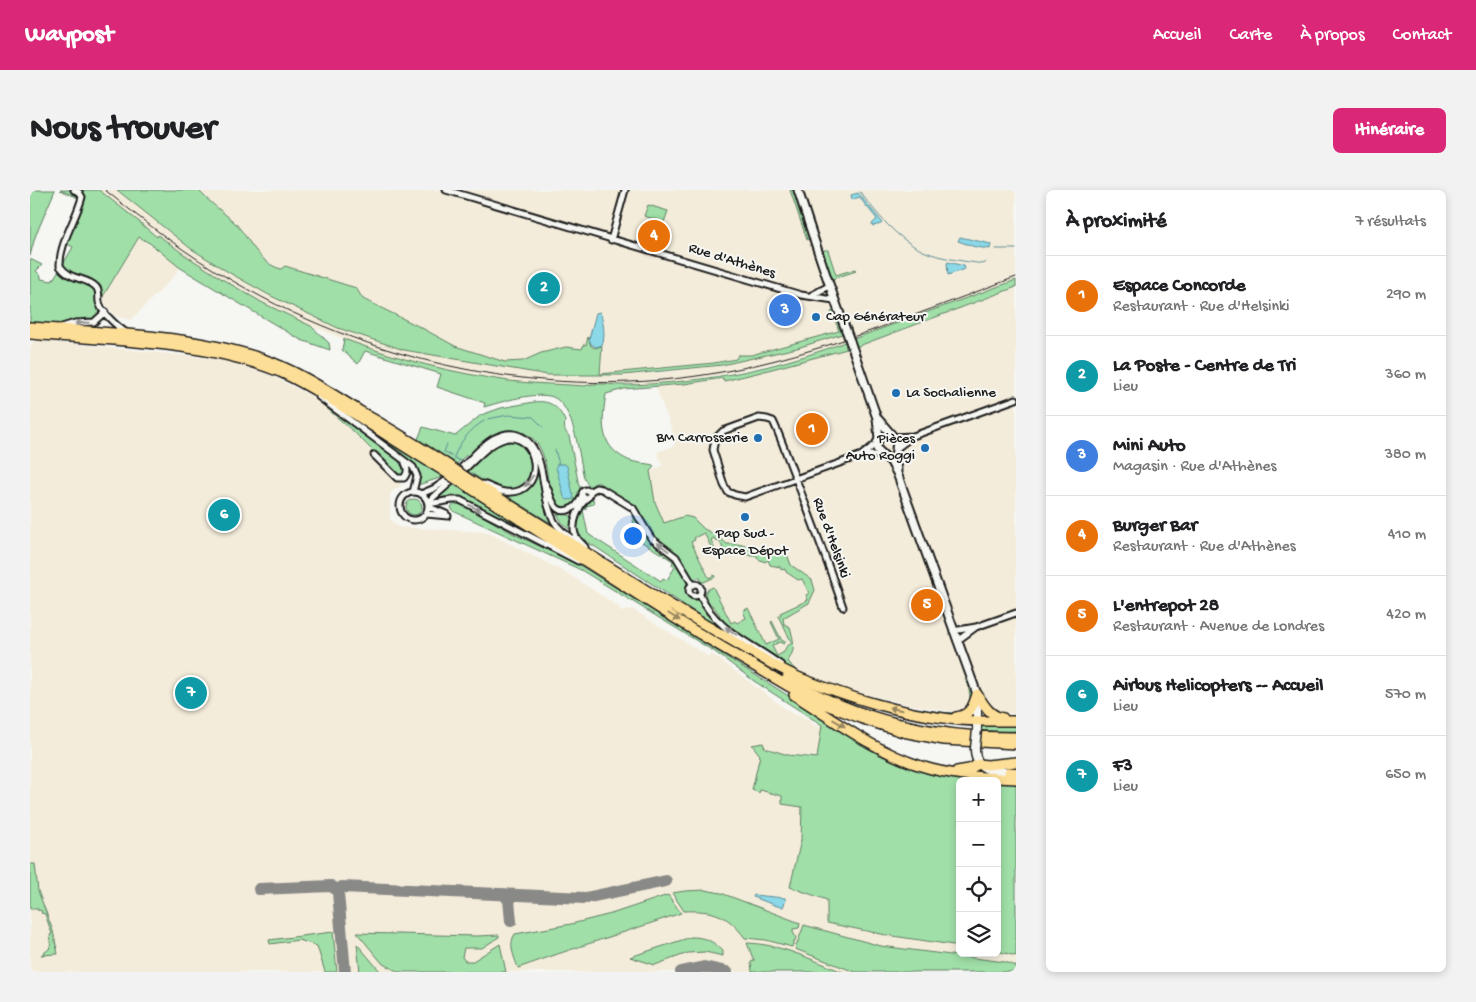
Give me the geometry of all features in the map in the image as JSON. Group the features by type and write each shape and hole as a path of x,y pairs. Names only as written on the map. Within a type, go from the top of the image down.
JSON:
{"main road":[{"path":"30,327 188,341 232,350 277,364 334,394 445,468"},
{"path":"30,334 208,351 260,365 294,379 445,468 465,475 655,600 765,678 884,750 912,763 939,771 964,775 1014,774"},
{"path":"655,600 686,614 800,678 870,703 944,718 977,721 1016,720"},
{"path":"686,614 793,681 824,697 852,708 902,725 980,736 1016,738"},
{"path":"696,630 806,695 863,720 903,732 944,740 1016,744"},
{"path":"944,718 967,714 977,694"},
{"path":"977,694 975,758 986,769 1014,774"},
{"path":"977,694 985,708 998,718 1016,720"},
{"path":"939,771 964,770 979,764 1016,762"}],"street":[{"path":"74,190 79,192 82,197 68,233 60,266 70,275 95,286 99,291 99,303 104,312 132,335"},
{"name":"Rue d'Athènes","path":"446,190 611,240 809,296 834,300"},
{"path":"611,240 626,190"},
{"path":"798,190 829,286 878,418 897,441 897,473"},
{"path":"809,296 829,286"},
{"path":"56,329 71,324 94,322 104,312"},
{"path":"294,379 413,467 417,479 414,492"},
{"path":"878,441 884,435 913,436 1016,399"},
{"name":"Rue d'Helsinki","path":"843,607 816,528 795,478 773,421 759,418 723,431 715,439 713,450 724,485 728,492 745,497 795,478 862,454 878,441"},
{"path":"878,418 877,449 897,473 977,694"},
{"path":"465,475 484,446 493,439 513,434 522,437 535,448 548,508 555,523 567,534 610,563 655,600"},
{"path":"883,456 891,456 913,436"},
{"path":"505,438 513,438 520,441 531,451 534,459 534,475 530,482 523,489 513,492 505,492 465,475 487,448 505,438"},
{"name":"Rue d'Helsinki","path":"862,454 883,456"},
{"path":"374,455 392,474 401,479 404,478 408,470 403,460"},
{"path":"543,478 555,507 573,515 575,534 585,547"},
{"path":"450,480 428,504 426,514 420,520 413,521 406,518 401,513 401,500 406,494 414,492 421,494 450,480"},
{"path":"565,510 577,505 584,497 590,495 589,492 596,488 602,489 633,508 651,538 676,557 693,584 700,587 702,591 700,595 707,608 722,624 800,678"},
{"path":"421,494 428,504 448,516 426,514"},
{"path":"575,521 584,497"},
{"path":"428,504 460,500 655,600"},
{"path":"693,584 690,589 691,594 700,595"},
{"path":"954,631 976,627 1016,613"},
{"path":"957,641 976,627"}],"shaded area":[{"path":"99,190 117,190 190,248 269,295 338,328 404,350 548,375 594,376 658,373 722,365 797,348 842,334 845,342 793,359 726,374 685,381 646,384 590,384 585,386 511,381 442,370 371,350 297,320 263,303 206,270 143,227 142,224"},
{"path":"198,190 1016,190 1016,280 853,339 849,329 751,355 738,355 736,359 714,363 600,374 602,347 593,347 588,338 586,345 582,349 574,347 541,353 523,361 505,362 455,346 363,298 356,288 283,268 278,269 257,253 235,223"},
{"path":"139,237 179,267 175,275 131,320 115,316 102,298"},
{"path":"1016,287 1016,714 1000,713 985,702 976,676 966,707 962,711 956,712 911,705 846,690 798,672 719,619 709,607 705,598 707,588 702,580 694,576 651,504 650,471 663,466 657,452 674,446 676,441 656,387 723,378 724,381 856,347"},
{"path":"34,340 227,360 274,377 311,396 335,415 376,454 402,485 390,493 390,519 398,527 487,532 568,574 619,607 621,612 632,609 709,657 712,654 791,713 810,720 812,724 822,728 817,758 788,755 753,745 760,755 752,790 760,789 782,797 782,804 802,806 801,840 790,887 828,900 827,923 886,935 956,945 956,957 1001,957 1001,952 1008,953 1016,956 1016,972 30,972 30,348"}],"green space":[{"path":"30,190 55,190 35,237 30,256"},
{"path":"60,190 99,190 142,224 143,227 157,237 158,235 227,282 263,303 311,326 329,343 330,350 301,340 179,267 151,244 139,237 102,298 102,288 99,284 83,279 62,266 73,247 67,244 83,200"},
{"path":"117,190 198,190 234,222 254,249 273,266 281,269 285,266 356,288 363,299 455,346 505,362 523,361 541,353 566,347 582,349 584,344 586,345 588,337 591,346 595,348 602,346 600,374 714,363 736,359 738,355 751,355 839,331 832,311 836,312 842,334 797,348 722,365 623,375 548,375 404,350 338,328 269,295 190,248"},
{"path":"790,190 793,190 810,236 807,240"},
{"path":"648,205 668,211 664,222 644,216"},
{"path":"824,250 828,250 836,275 855,269 856,271 832,279"},
{"path":"30,259 42,265 36,271 41,276 41,279 52,281 59,270 94,288 97,291 96,300 100,315 93,321 58,325 30,323"},
{"path":"1016,280 1016,287 856,347 853,339"},
{"path":"344,339 405,359 467,374 518,382 585,386 598,384 654,384 726,375 786,362 845,342 847,349 724,381 723,378 684,384 624,389 606,394 603,422 606,439 610,447 626,459 653,465 654,467 650,471 655,502 664,523 685,516 693,518 704,529 716,535 727,544 737,544 787,554 791,565 812,580 815,590 809,603 783,618 784,624 790,627 793,641 792,653 788,661 798,672 831,685 882,701 952,713 964,710 969,703 969,691 965,679 969,679 974,697 972,706 965,713 953,715 912,710 862,698 839,690 807,678 783,664 738,634 719,618 720,615 712,605 708,604 705,594 707,590 713,587 731,623 735,621 737,623 746,618 743,611 748,608 766,645 779,639 772,621 782,641 786,641 784,644 779,642 772,646 777,656 784,652 786,647 792,643 778,616 781,615 780,613 808,600 806,595 809,593 802,579 798,580 786,572 785,569 782,570 780,567 770,565 768,560 765,562 758,559 757,556 744,553 739,555 737,551 731,550 725,553 719,540 716,541 714,538 711,540 715,550 713,551 704,533 694,538 695,540 691,542 709,578 714,575 715,577 704,582 701,582 700,578 694,580 678,555 653,535 635,506 600,483 595,483 589,487 584,478 571,421 560,402 553,397 528,396 484,407 485,403 437,387 441,374 365,351 358,364 342,350"},
{"path":"315,398 396,457 404,470 403,474 398,475 394,472 355,433"},
{"path":"545,402 553,405 565,421 565,429 569,436 580,486 577,500 565,509 558,507 553,501 540,449 534,440 524,433 508,430 493,435 457,464 418,439 423,427 455,436 481,415 501,408"},
{"path":"349,417 443,477 418,485 420,473 415,465"},
{"path":"505,441 518,443 526,449 531,458 532,468 530,477 516,489 505,489 495,486 466,470 486,451"},
{"path":"538,468 551,523 505,495 512,495 527,488"},
{"path":"452,483 543,539 462,497 449,496 439,498 438,496"},
{"path":"599,490 632,510 645,532 674,558 687,581 686,589 688,595 692,598 698,598 712,619 724,631 577,535 577,524 581,508 593,499 594,504 586,506 586,509 583,510 588,534 661,581 663,578 667,580 675,567 672,565 673,561 637,539 631,511 599,491 597,494 596,491"},
{"path":"411,499 417,499 422,504 420,513 411,515 406,510 406,504"},
{"path":"455,503 465,506 514,534 581,566 898,762 927,773 957,777 956,945 886,935 827,923 827,900 790,887 801,840 802,807 782,804 782,796 760,790 759,793 752,790 760,755 752,745 763,743 765,748 788,755 817,758 822,725 754,681 715,652 581,570 453,511 451,507"},
{"path":"554,509 560,513 572,516 573,532 563,524"},
{"path":"981,724 1016,724 1016,731 981,732"},
{"path":"1001,781 1016,782 1016,956 1001,952"},
{"path":"30,864 35,864 38,891 53,931 58,954 41,955 49,949 51,943 50,935 52,934 45,914 41,913 42,911 38,911 38,909 30,909"},
{"path":"705,890 721,893 800,923 799,928 793,929 796,938 792,947 766,940 745,938 732,924 719,915 704,911 684,911 672,893"},
{"path":"668,895 681,913 518,968 512,946 515,934 571,924 611,914"},
{"path":"804,925 881,946 1005,962 1016,966 1016,972 855,972 795,949"},
{"path":"333,932 337,972 325,972 317,946 299,940 270,944 269,940"},
{"path":"357,933 499,935 499,937 482,948 464,948 462,957 465,961 473,961 500,944 506,972 399,972 383,964"},
{"path":"691,937 712,942 723,951 723,956 705,952 688,953 655,965 630,957"},
{"path":"747,943 784,949 843,972 752,972 751,962 754,961"},
{"path":"357,944 380,971 381,972 360,972"}],"water":[{"path":"858,193 882,222 881,224 873,226 872,224 877,219 859,197 852,200 851,195"},
{"path":"960,237 991,244 990,249 975,247 958,241"},
{"path":"948,262 964,266 965,269 948,275"},
{"path":"600,312 604,337 602,345 596,347 591,344 589,339 596,313"},
{"path":"557,464 567,466 574,499 567,500 564,497 556,467"},
{"path":"754,895 785,898 786,900 783,907 753,897"}],"waterway":[{"path":"860,192 888,225 913,246 930,254 945,258 984,264 986,262"},
{"path":"996,249 1016,249"},
{"path":"488,419 508,415 533,417 543,427"},
{"path":"454,457 466,437 484,421"},
{"path":"447,444 444,452 460,461 457,464"},
{"path":"555,450 559,464"},
{"path":"433,484 437,482"}],"taxiway":[{"path":"259,889 331,886 338,893 342,887 585,898 666,881"},
{"path":"338,893 345,972"},
{"path":"503,894 509,900 511,921"},
{"path":"681,972 704,967 727,972"}],"railway":[{"path":"105,190 199,260 233,281 291,312 352,337 415,357 479,372 545,380 611,383 677,379 742,368 777,360 846,339 1016,277"}],"place":[{"name":"Burger Bar","path":"654,236"},
{"name":"La Poste - Centre de Tri","path":"544,288"},
{"name":"Mini Auto","path":"785,310"},
{"name":"Cap Générateur","path":"816,317"},
{"name":"La Sochalienne","path":"896,393"},
{"name":"Espace Concorde","path":"812,429"},
{"name":"BM Carrosserie","path":"758,438"},
{"name":"Pièces Auto Roggi","path":"925,448"},
{"name":"Airbus Helicopters -- Accueil","path":"224,515"},
{"name":"Pap Sud - Espace Dépot","path":"745,517"},
{"name":"L'entrepot 28","path":"927,605"},
{"name":"F3","path":"191,693"}]}
